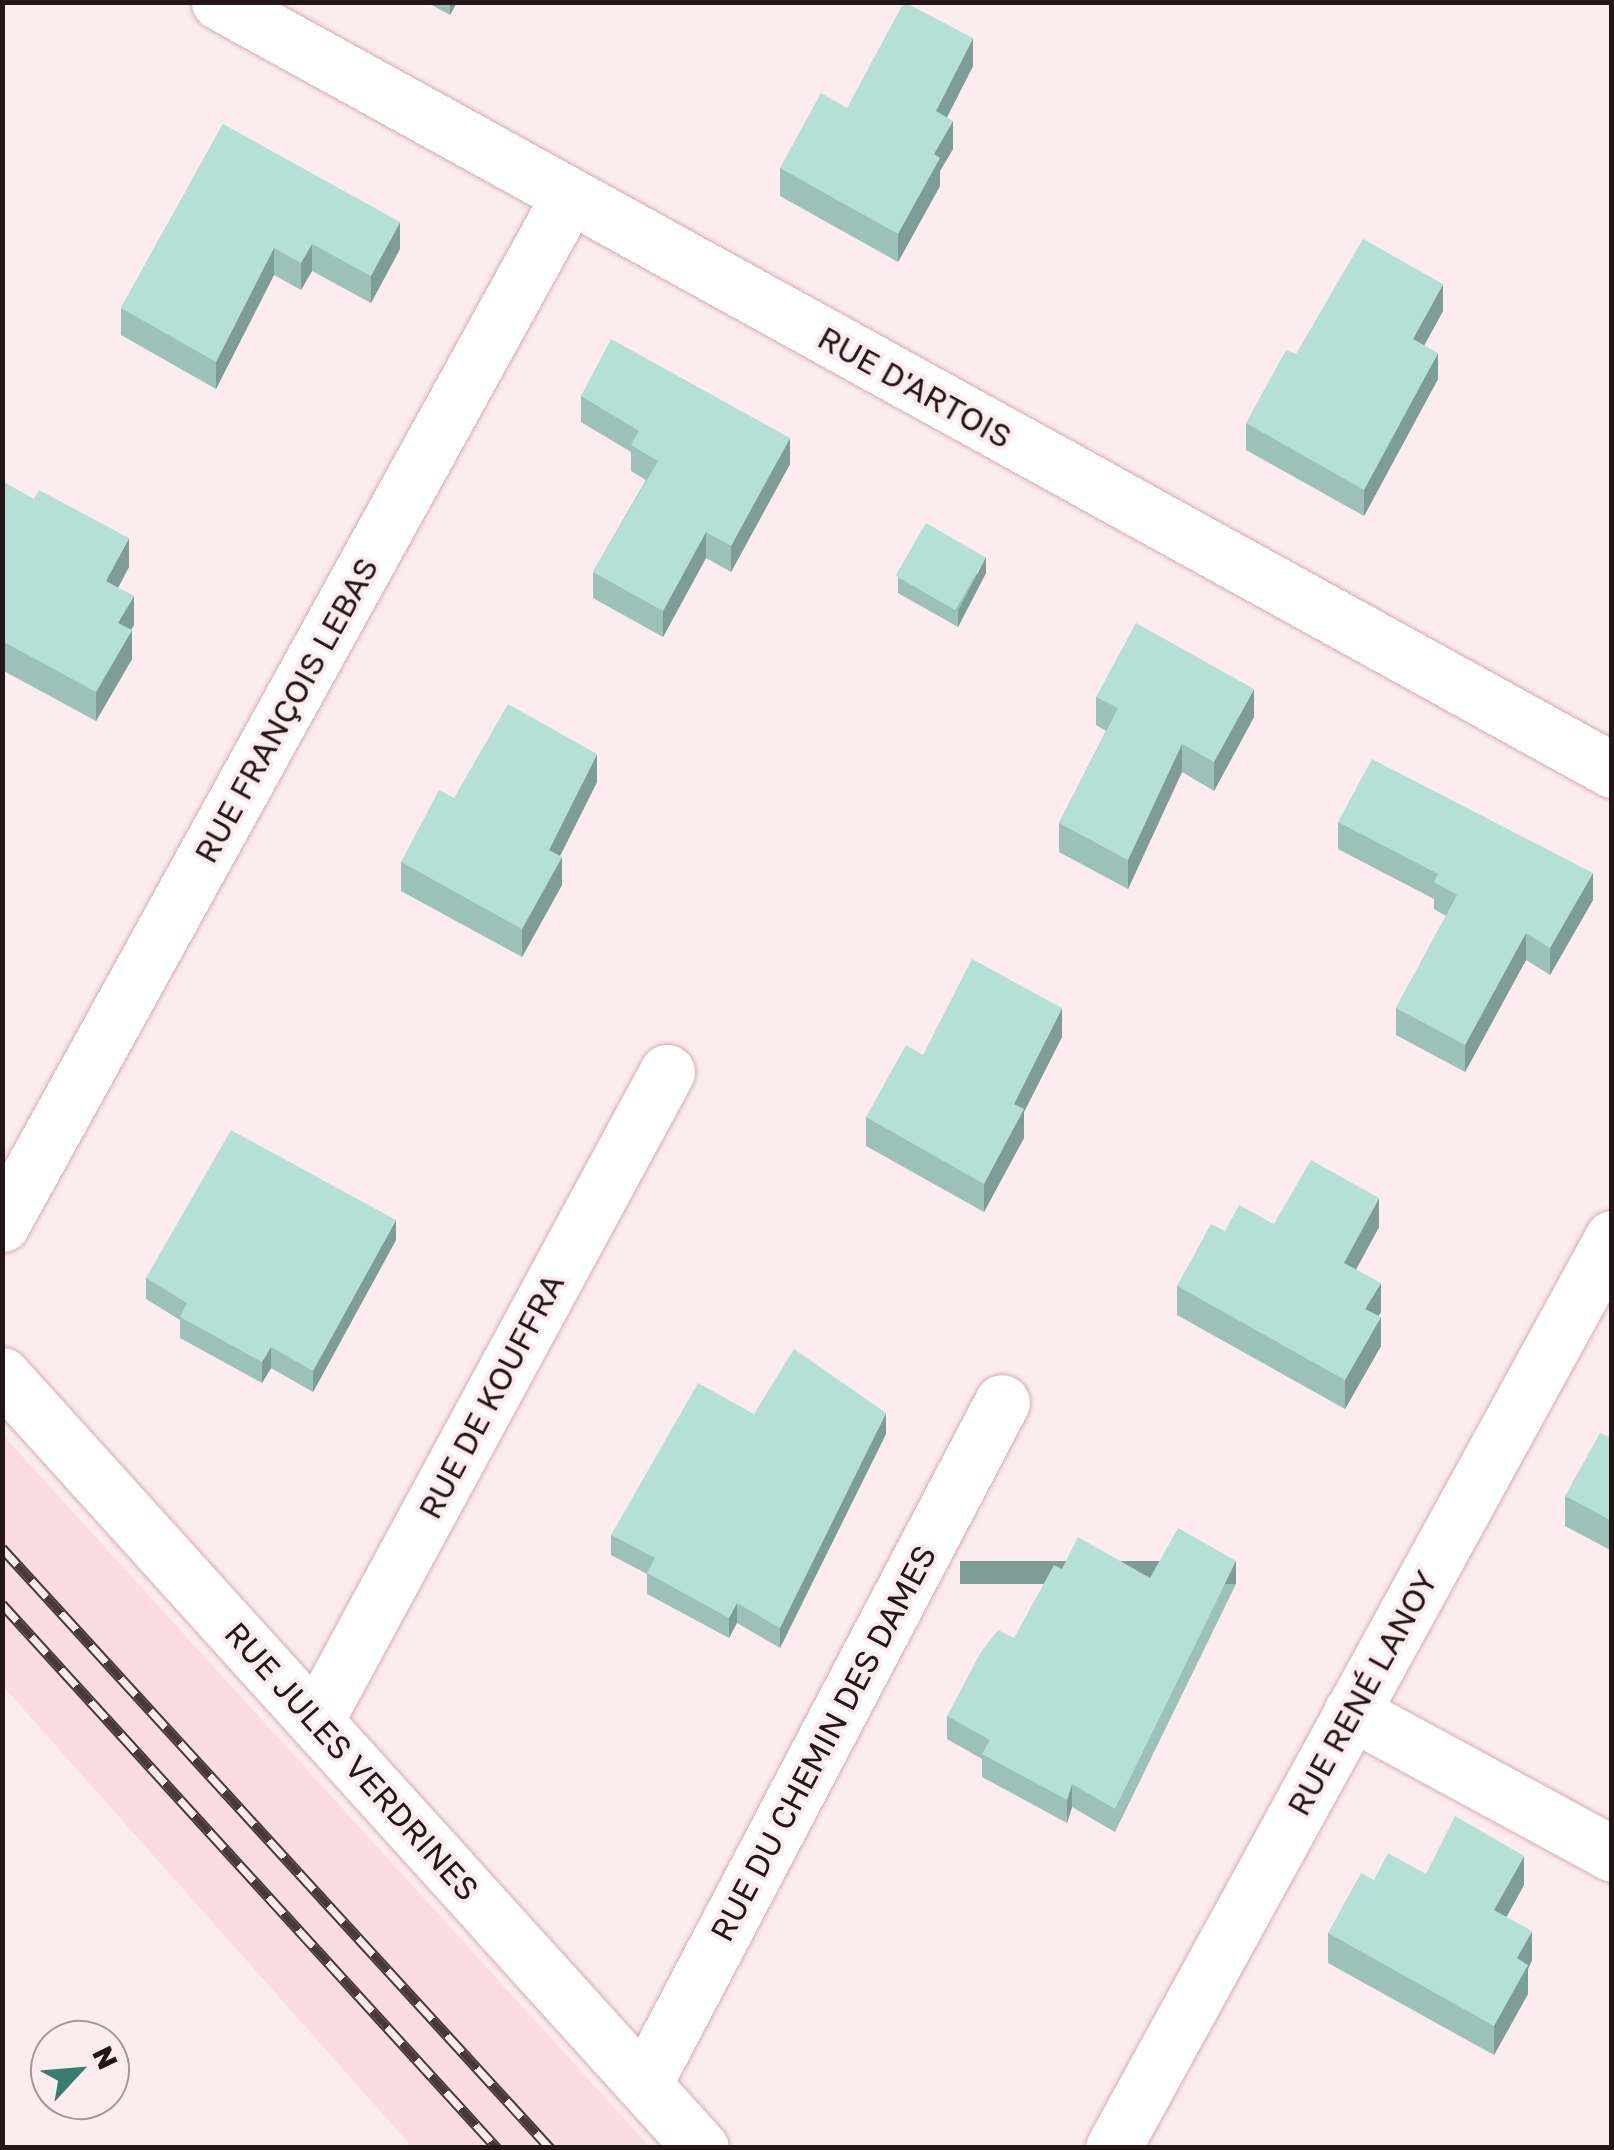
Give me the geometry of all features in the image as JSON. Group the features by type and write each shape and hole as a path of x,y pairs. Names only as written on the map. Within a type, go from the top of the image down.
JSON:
{"street":[{"name":"RUE D'ARTOIS","path":"218,2 1612,770"},
{"name":"RUE FRANÇOIS LEBAS","path":"2,1224 569,196"},
{"name":"RUE DE KOUFFRA","path":"316,1720 667,1072"},
{"name":"RUE RENÉ LANOY","path":"1113,2148 1612,1238"},
{"name":"RUE JULES VERDRINES","path":"2,1375 701,2148"},
{"name":"RUE DU CHEMIN DES DAMES","path":"644,2084 1002,1402"},
{"path":"1351,1712 1612,1854"}],"shaded area":[{"path":"3,1435 650,2147 412,2147 3,1686"}],"building":[{"path":"904,2 973,38 936,111 953,121 934,154 940,158 898,234 780,168 821,93 847,108"},
{"path":"223,124 400,222 371,276 312,244 301,263 274,248 216,362 121,308"},
{"path":"1363,239 1443,284 1413,339 1438,353 1364,490 1246,423 1286,350 1296,354"},
{"path":"611,339 790,438 731,546 706,532 663,611 593,572 658,461 631,445 639,431 581,396"},
{"path":"2,481 34,499 39,490 129,538 106,581 134,596 118,623 132,630 96,692 2,641"},
{"path":"926,523 986,558 955,610 896,576"},
{"path":"1136,623 1254,689 1214,762 1182,744 1128,860 1059,823 1118,708 1096,697"},
{"path":"508,704 597,754 549,850 562,857 522,929 401,862 439,790 454,798"},
{"path":"1372,759 1593,873 1550,948 1526,933 1465,1045 1396,1008 1457,895 1434,882 1438,874 1338,822"},
{"path":"972,959 1062,1008 1014,1104 1024,1109 984,1184 866,1117 906,1045 923,1055"},
{"path":"231,1130 396,1220 313,1371 271,1347 262,1362 180,1317 187,1303 146,1278"},
{"path":"1311,1160 1379,1198 1344,1263 1381,1283 1365,1309 1381,1317 1345,1380 1177,1286 1211,1224 1225,1231 1239,1205 1274,1224"},
{"path":"794,1349 886,1413 780,1628 737,1603 729,1618 647,1573 655,1558 611,1535 698,1383 754,1414"},
{"path":"1600,1433 1612,1438 1612,1521 1565,1496"},
{"path":"1178,1528 1236,1561 1115,1809 1072,1784 1067,1800 982,1754 990,1740 947,1716 981,1652 998,1630 1014,1638 1054,1565 1062,1569 1078,1537 1150,1578"},
{"path":"1455,1816 1524,1856 1494,1910 1532,1931 1517,1958 1528,1965 1494,2026 1328,1933 1361,1873 1374,1880 1388,1853 1426,1874"}],"railway":[{"path":"2,1548 550,2148"},
{"path":"2,1604 497,2148"}]}
